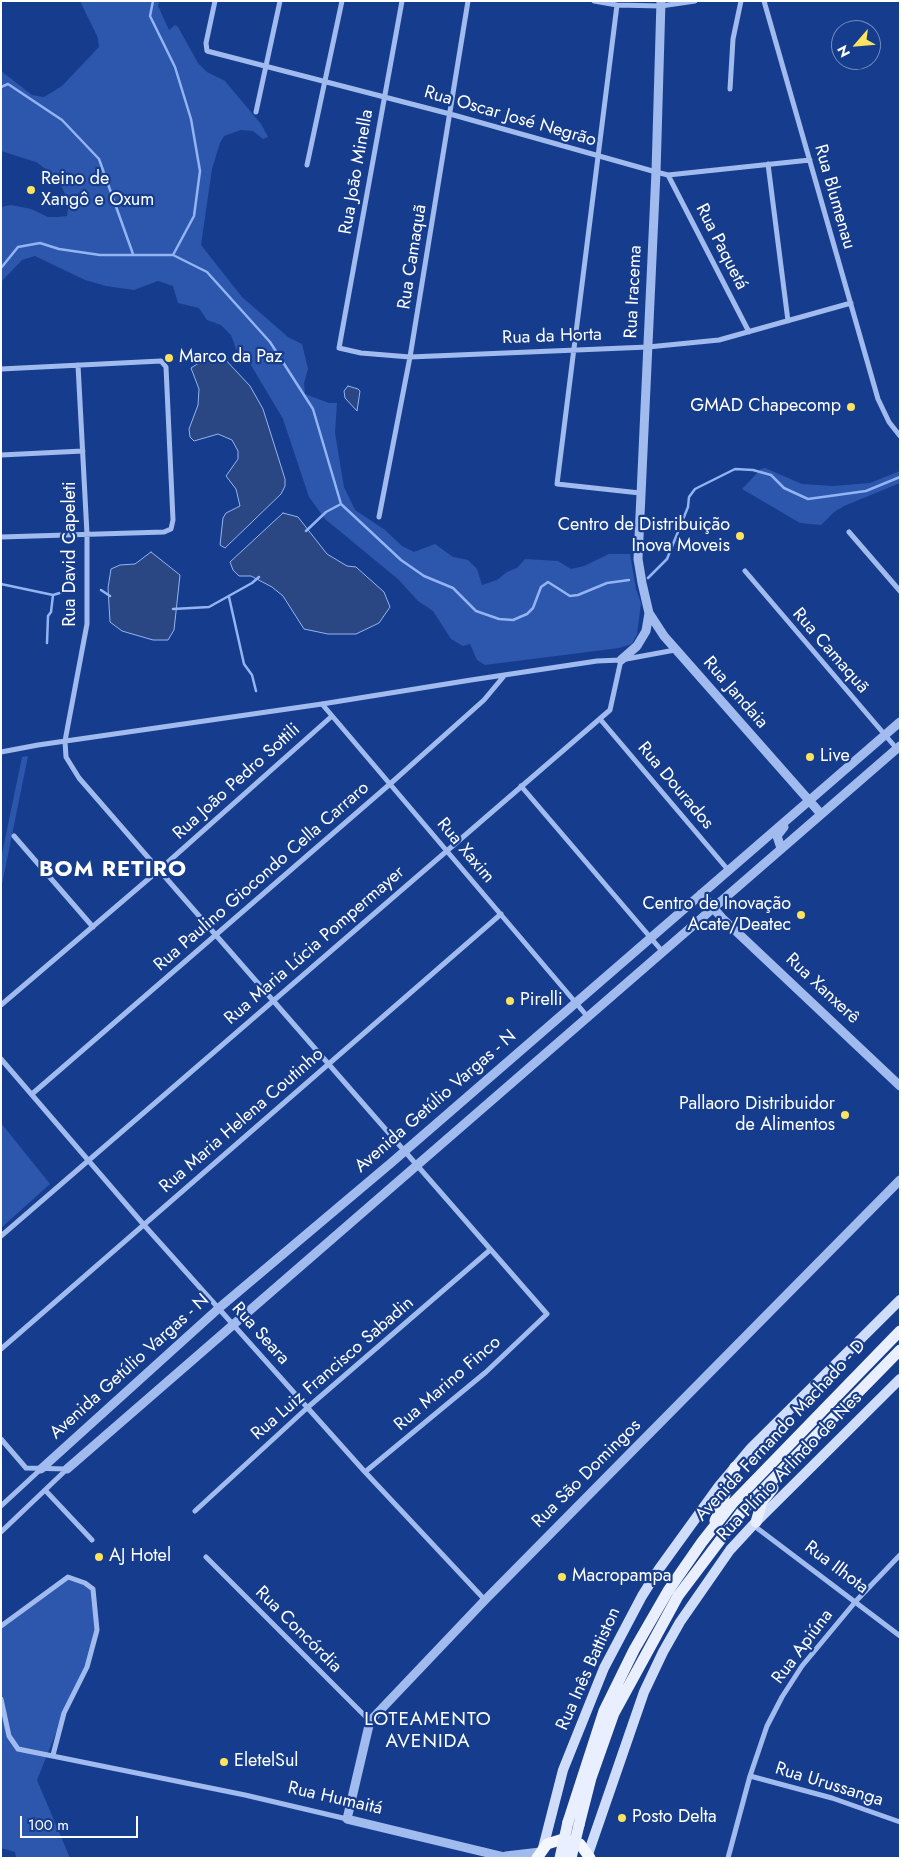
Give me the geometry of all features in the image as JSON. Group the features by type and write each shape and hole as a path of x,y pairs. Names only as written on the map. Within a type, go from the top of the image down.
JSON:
{"highway":[{"path":"540,1852 552,1841 569,1840 580,1844 589,1856"}],"main road":[{"name":"Rua Inês Battiston","path":"540,1852 563,1770 604,1668 638,1603 659,1569 751,1448 900,1300"},
{"name":"Avenida Fernando Machado - D","path":"571,1858 574,1824 604,1711 617,1683 668,1591 732,1504 900,1331"},
{"name":"Avenida Fernando Machado - D","path":"560,1858 614,1713 678,1596 743,1510 900,1350"},
{"name":"Rua Plínio Arlindo de Nes","path":"589,1856 644,1692 680,1622 730,1550 754,1523 900,1379"},
{"path":"754,1523 762,1502 799,1458 808,1442"},
{"path":"712,1530 735,1467"}],"street":[{"name":"Rua Oscar José Negrão","path":"215,1 206,51 384,96 656,172 668,175 810,160"},
{"path":"256,112 280,1"},
{"path":"307,165 342,1"},
{"name":"Rua João Minella","path":"339,348 402,1"},
{"name":"Rua Camaquã","path":"379,517 410,357 468,1"},
{"path":"594,1 617,5 695,1"},
{"path":"730,89 733,39 741,1"},
{"name":"Rua Blumenau","path":"764,1 878,399 889,422 900,436"},
{"name":"Rua Iracema","path":"642,583 638,559 640,493 656,172 661,4"},
{"path":"617,5 572,349 557,484 640,493"},
{"path":"768,164 788,321"},
{"name":"Rua Paquetá","path":"668,175 750,332"},
{"name":"Rua da Horta","path":"339,348 361,353 410,357 648,347 719,340 851,303"},
{"path":"1,369 161,361 166,371 173,520 171,529 164,532 1,537"},
{"name":"Rua David Capeleti","path":"65,741 87,624 87,534 78,365"},
{"path":"1,455 83,451"},
{"path":"849,532 900,592"},
{"name":"Rua Camaquã","path":"745,571 885,735 898,747"},
{"name":"Rua Jandaia","path":"642,583 649,613 675,650 820,814"},
{"path":"621,660 637,646 646,631 649,613"},
{"path":"1,752 597,661 621,660 675,650"},
{"name":"Rua Maria Lúcia Pompermayer","path":"1,1236 610,710 621,660"},
{"name":"Rua Paulino Giocondo Cella Carraro","path":"32,1094 390,784 484,700 505,675"},
{"name":"Rua Xaxim","path":"322,704 587,1016"},
{"name":"Rua João Pedro Sottili","path":"1,1005 159,870 332,716"},
{"name":"Rua Dourados","path":"600,719 729,870"},
{"name":"Avenida Getúlio Vargas - N","path":"41,1469 219,1308 405,1151 900,722"},
{"path":"65,741 66,757 79,778 490,1250"},
{"name":"Avenida Getúlio Vargas - N","path":"67,1469 898,747"},
{"path":"521,786 662,951"},
{"path":"781,848 777,836 791,817"},
{"path":"14,836 93,926"},
{"name":"Rua Xanxerê","path":"701,894 712,908 900,1086"},
{"name":"Rua Maria Helena Coutinho","path":"1,1349 501,914"},
{"name":"Rua Seara","path":"1,1059 144,1225 307,1408 485,1600"},
{"name":"Rua São Domingos","path":"370,1721 485,1600 900,1180"},
{"name":"Rua Marino Finco","path":"365,1472 486,1372 547,1314 490,1250"},
{"name":"Rua Luiz Francisco Sabadin","path":"195,1511 307,1408 490,1250"},
{"path":"1,1439 26,1468 67,1469"},
{"path":"1,1506 41,1469"},
{"path":"1,1532 67,1469"},
{"path":"45,1490 92,1540"},
{"name":"Rua Ilhota","path":"754,1523 900,1636"},
{"name":"Rua Apiúna","path":"728,1858 750,1776 767,1726 782,1697 802,1666 856,1601 900,1555"},
{"name":"Rua Concórdia","path":"206,1557 370,1721"},
{"path":"1,1626 68,1578 85,1583 93,1589 98,1630 87,1667 64,1713 53,1755"},
{"name":"Rua Humaitá","path":"1,1699 9,1736 18,1749 135,1774 156,1776 508,1857 540,1852"},
{"path":"347,1819 370,1721"},
{"name":"Rua Urussanga","path":"750,1776 832,1798 900,1822"}],"shaded area":[{"path":"80,1 159,1 158,6 169,30 175,25 178,27 198,63 207,72 225,81 261,124 268,137 263,139 253,131 241,130 224,136 220,143 212,169 201,245 242,297 288,337 302,344 308,369 304,383 305,394 329,403 337,403 335,433 344,487 355,510 385,530 402,546 414,552 435,544 453,557 468,560 477,569 482,585 497,580 507,572 517,568 525,559 558,561 571,569 584,566 609,554 630,554 636,589 641,603 637,634 632,644 619,648 485,665 477,660 470,644 463,646 451,639 433,611 418,601 398,579 325,519 309,497 283,419 248,360 236,349 231,335 221,325 207,320 199,308 178,303 173,286 158,281 134,290 106,286 85,280 35,256 22,260 2,281 1,307 1,207 11,205 31,209 48,217 58,217 67,216 69,202 57,177 36,162 1,151 1,71 32,95 44,97 62,86 99,47 98,38"},
{"path":"213,354 222,356 250,386 263,409 285,479 285,486 281,494 225,548 220,545 223,518 226,513 240,506 236,489 226,476 238,459 238,451 232,440 218,434 194,441 190,437 189,429 198,405 199,389 191,368"},
{"path":"348,386 360,391 357,411 345,398 344,391"},
{"path":"765,468 802,484 833,486 870,483 900,471 900,483 844,506 834,512 821,525 800,523 742,489 761,469"},
{"path":"283,513 298,517 327,554 347,566 356,567 384,592 390,607 379,623 356,634 328,634 304,629 283,596 272,587 251,576 239,576 233,570 230,562"},
{"path":"151,552 180,575 174,630 168,640 153,640 122,631 110,622 108,588 111,569 120,565 135,564"},
{"path":"28,756 1,889 1,859 22,757"},
{"path":"1,1123 50,1184 1,1228"},
{"path":"68,1577 93,1589 97,1630 87,1667 64,1713 37,1780 70,1858 16,1858 15,1852 1,1848 1,1626"}],"waterway":[{"path":"153,1 150,16 175,67 191,119 200,171 194,216 173,255"},
{"path":"1,87 8,84 62,120 99,159 133,254"},
{"path":"1,268 18,247 40,243 59,249 100,255 173,255 207,272 270,342 313,409 341,504 401,560 424,576 453,588 476,611 499,619 513,620 527,614 533,608 541,587 548,582 570,596 578,595 607,583 629,580"},
{"path":"648,578 667,559 688,507 689,497 695,489 735,469 753,470 771,475 784,488 808,499 866,491 900,477"},
{"path":"306,531 326,512 341,504"},
{"path":"173,609 209,607 252,583 259,577"},
{"path":"1,584 53,595 73,589"},
{"path":"101,590 110,596"},
{"path":"47,643 48,616 51,612 53,595"},
{"path":"229,597 244,664 252,675 256,691"}],"place":[{"name":"Reino de Xangô e Oxum","path":"31,190"},
{"name":"Marco da Paz","path":"169,358"},
{"name":"GMAD Chapecomp","path":"851,407"},
{"name":"Centro de Distribuição Inova Moveis","path":"740,536"},
{"name":"Live","path":"810,757"},
{"name":"Centro de Inovação Acate/Deatec","path":"801,915"},
{"name":"Pirelli","path":"510,1001"},
{"name":"Pallaoro Distribuidor de Alimentos","path":"845,1115"},
{"name":"AJ Hotel","path":"99,1557"},
{"name":"Macropampa","path":"562,1577"},
{"name":"EletelSul","path":"224,1762"},
{"name":"Posto Delta","path":"622,1818"}],"district":[{"name":"BOM RETIRO","path":"113,871"},
{"name":"LOTEAMENTO AVENIDA","path":"428,1731"}]}
